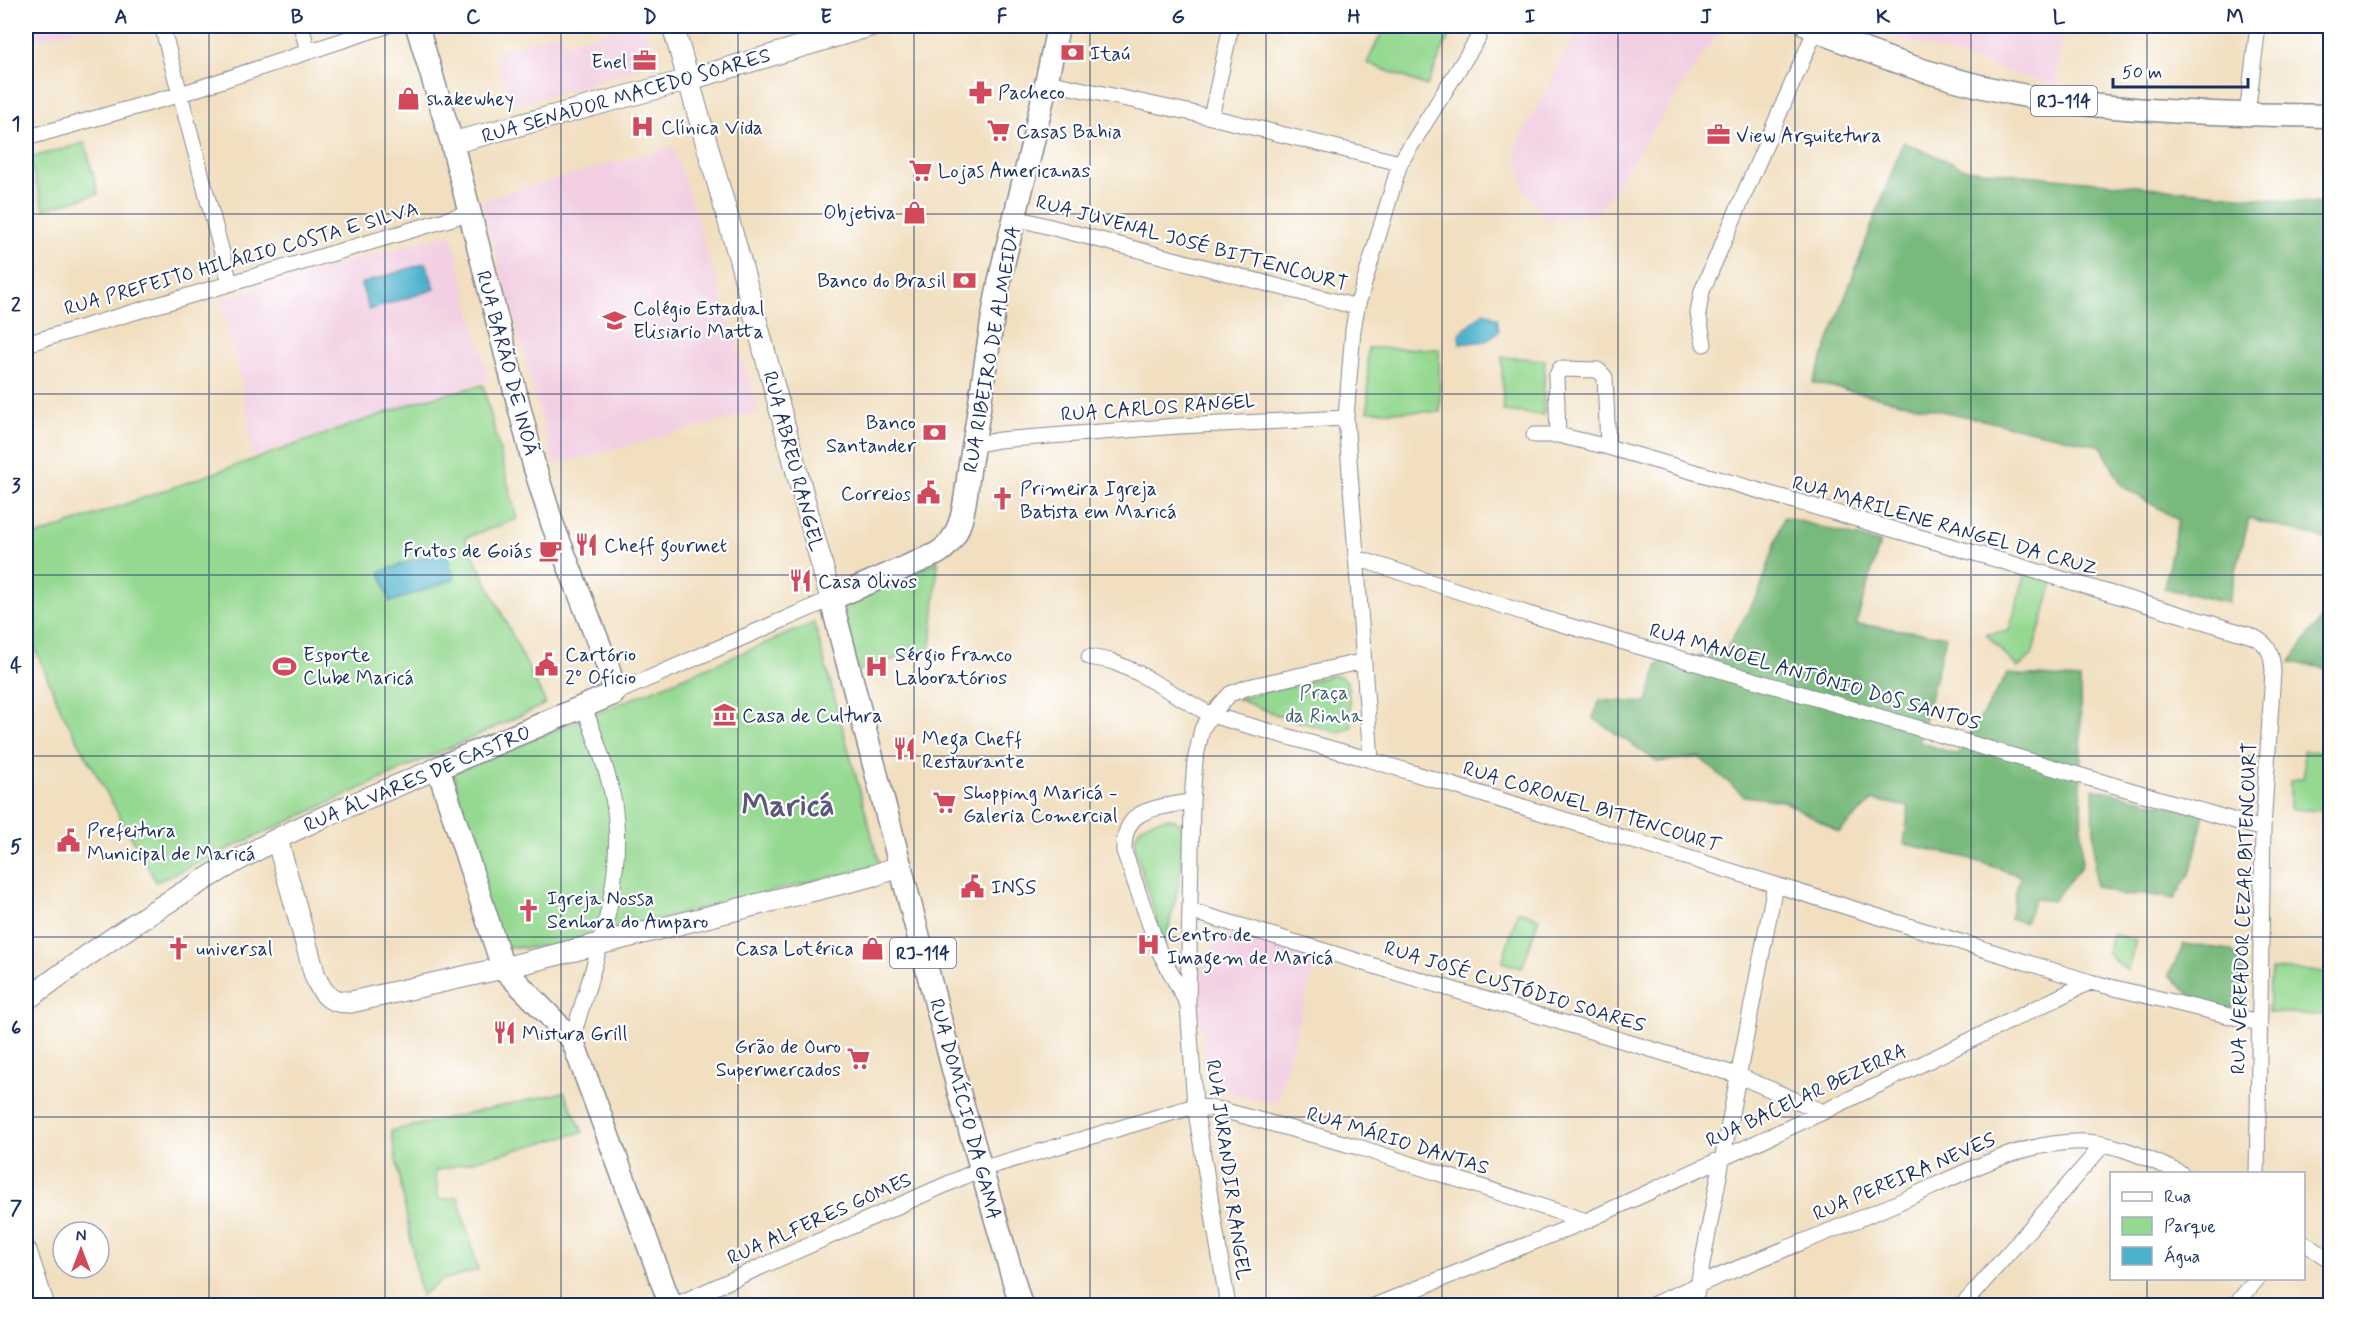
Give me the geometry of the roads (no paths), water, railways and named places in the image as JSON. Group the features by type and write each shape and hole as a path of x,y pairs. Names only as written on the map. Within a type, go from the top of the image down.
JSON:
{"main road":[{"name":"RUA BARÃO DE INOÃ","path":"417,26 452,143 534,465 552,523 608,667 613,694"},
{"name":"RUA ABREU RANGEL","path":"673,26 741,264 831,599"},
{"name":"RUA SENADOR MACEDO SOARES","path":"452,143 688,80 870,26"},
{"name":"RUA RIBEIRO DE ALMEIDA","path":"831,599 936,554 949,545 957,532 974,445 997,297 1058,26"},
{"name":"RJ-114","path":"1812,27 1919,68 2010,92 2087,105 2331,116"},
{"name":"RUA DOMÍCIO DA GAMA","path":"831,599 960,1096 1021,1305"},
{"name":"RUA ÁLVARES DE CASTRO","path":"26,1000 115,937 215,874 277,839 613,694"},
{"path":"438,768 503,968 572,1039 672,1305"},
{"path":"277,839 315,976 321,990 331,1000 351,1002 503,968 875,875 901,866"},
{"path":"26,1251 44,1305"}],"street":[{"path":"162,26 231,283"},
{"path":"301,26 308,51"},
{"path":"26,138 181,94 386,26"},
{"path":"1211,117 1231,26"},
{"path":"1371,760 1346,418 1357,307 1400,163 1478,39 1481,26"},
{"path":"2247,114 2258,26"},
{"path":"1704,344 1698,314 1702,291 1812,27"},
{"path":"1047,82 1211,117 1400,163"},
{"name":"RUA PREFEITO HILÁRIO COSTA E SILVA","path":"26,344 469,213"},
{"name":"RUA JUVENAL JOSÉ BITTENCOURT","path":"1016,218 1357,307"},
{"path":"1558,435 1556,377 1560,369 1598,370 1605,377 1608,447"},
{"name":"RUA CARLOS RANGEL","path":"974,445 999,440 1178,426 1346,418"},
{"name":"RUA MARILENE RANGEL DA CRUZ","path":"1534,435 1558,435 1608,447 2249,635 2268,646"},
{"name":"RUA MANOEL ANTÔNIO DOS SANTOS","path":"1357,558 1540,617 2263,829"},
{"name":"RUA ÁLVARES DE CASTRO","path":"613,694 831,599"},
{"name":"RUA VEREADOR CEZAR BITENCOURT","path":"2257,1172 2263,829 2273,671 2268,646"},
{"name":"RUA CORONEL BITTENCOURT","path":"1089,657 1111,661 1138,673 1211,716 1371,760 2090,981"},
{"name":"RUA JURANDIR RANGEL","path":"1228,1305 1195,1106 1188,1005 1192,801 1196,753 1202,729 1230,694 1248,687 1364,661"},
{"path":"572,1039 600,943 615,870 616,832 608,778 584,706"},
{"name":"RUA JURANDIR RANGEL","path":"1188,1005 1159,951 1124,851 1124,837 1127,825 1136,816 1192,801"},
{"path":"1694,1305 1775,885"},
{"name":"RUA JOSÉ CUSTÓDIO SOARES","path":"1191,911 1737,1075 1823,1112"},
{"path":"2090,981 2259,1023"},
{"name":"RUA BACELAR BEZERRA","path":"1374,1305 1586,1221 1823,1112 2090,981"},
{"name":"RUA ALFERES GOMES","path":"672,1305 981,1169 1195,1106"},
{"name":"RUA MÁRIO DANTAS","path":"1195,1106 1222,1110 1358,1147 1586,1221"},
{"name":"RUA PEREIRA NEVES","path":"1650,1305 2014,1153 2074,1142 2103,1145 2135,1153 2180,1172"},
{"path":"1962,1305 2103,1145"},
{"path":"2305,1244 2331,1260"},
{"path":"2234,1305 2256,1280"}],"water":[{"path":"426,263 435,289 369,310 361,284"},
{"path":"1484,312 1497,318 1499,331 1486,341 1460,344 1459,334"},
{"path":"444,549 455,579 390,602 380,572"}],"waterway":[{"path":"27,1300 29,1306"}],"place":[{"name":"Itaú","path":"1072,53"},
{"name":"Enel","path":"645,61"},
{"name":"Pacheco","path":"980,92"},
{"name":"shakewhey","path":"409,98"},
{"name":"Clínica Vida","path":"643,127"},
{"name":"Casas Bahia","path":"998,131"},
{"name":"View Arquitetura","path":"1718,135"},
{"name":"Lojas Americanas","path":"920,170"},
{"name":"Objetiva","path":"914,212"},
{"name":"Banco do Brasil","path":"964,280"},
{"name":"Colégio Estadual Elisiario Matta","path":"615,320"},
{"name":"Banco Santander","path":"934,433"},
{"name":"Correios","path":"929,493"},
{"name":"Primeira Igreja Batista em Maricá","path":"1002,499"},
{"name":"Cheff gourmet","path":"586,545"},
{"name":"Frutos de Goiás","path":"550,550"},
{"name":"Casa Olivos","path":"800,581"},
{"name":"Cartório 2º Ofício","path":"547,665"},
{"name":"Esporte Clube Maricá","path":"285,666"},
{"name":"Sérgio Franco Laboratórios","path":"877,666"},
{"name":"Casa de Cultura","path":"724,715"},
{"name":"Mega Cheff Restaurante","path":"904,749"},
{"name":"Shopping Maricá - Galeria Comercial","path":"945,803"},
{"name":"Prefeitura Municipal de Maricá","path":"69,841"},
{"name":"INSS","path":"973,887"},
{"name":"Igreja Nossa Senhora do Amparo","path":"529,910"},
{"name":"Centro de Imagem de Maricá","path":"1149,945"},
{"name":"universal","path":"178,948"},
{"name":"Casa Lotérica","path":"872,948"},
{"name":"Mistura Grill","path":"504,1033"},
{"name":"Grão de Ouro Supermercados","path":"859,1058"}],"district":[{"name":"Maricá","path":"788,804"}],"park label":[{"name":"Praça da Rinha","path":"1324,704"}]}
